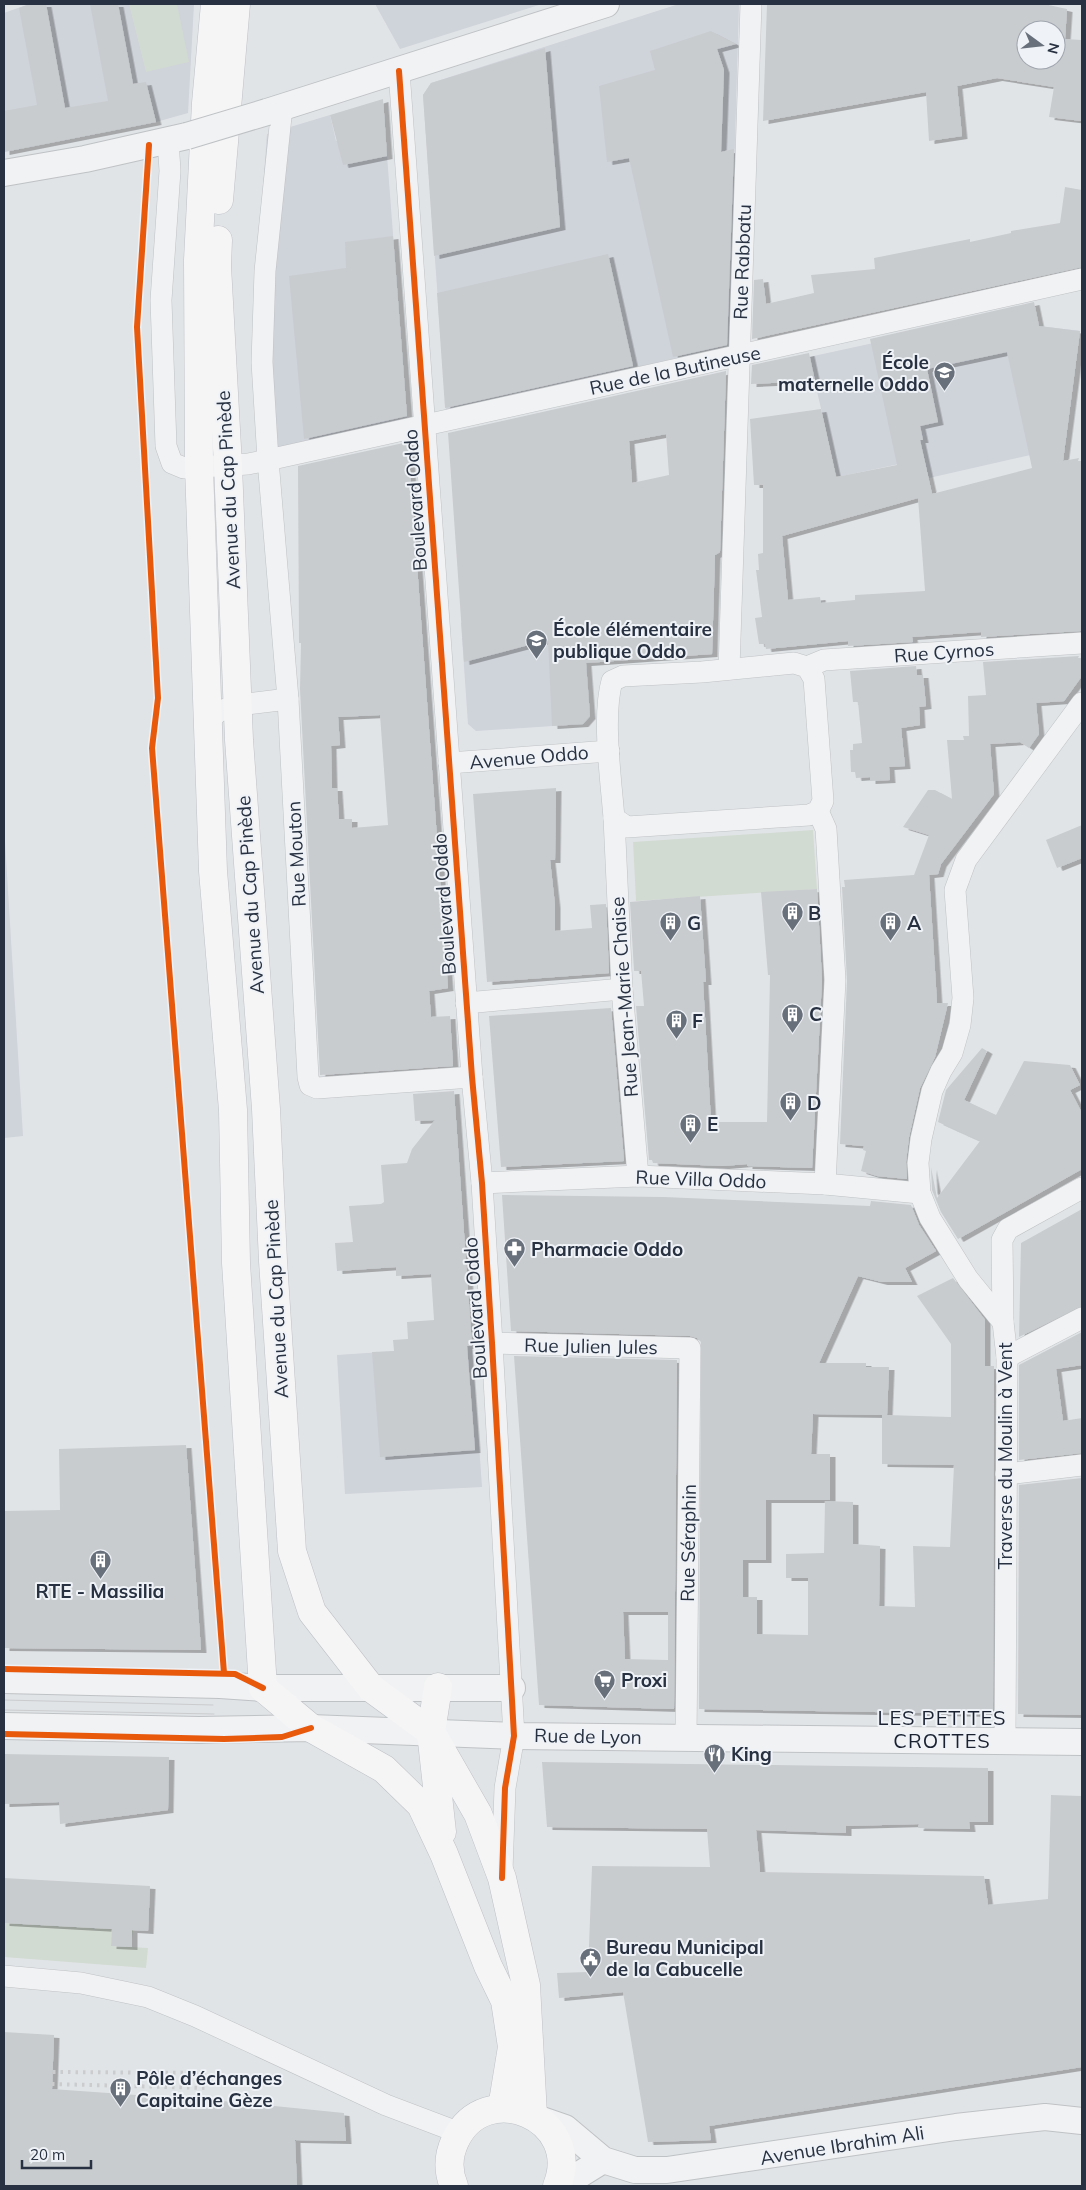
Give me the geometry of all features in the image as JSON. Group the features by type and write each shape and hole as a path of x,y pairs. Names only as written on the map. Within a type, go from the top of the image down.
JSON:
{"main road":[{"name":"Avenue du Cap Pinède","path":"215,4 206,103 198,260 199,467 213,870 233,1110 236,1263 263,1688"},
{"name":"Avenue du Cap Pinède","path":"236,4 220,190 217,266 238,706 266,1109 273,1261 292,1551 312,1612 371,1688 431,1732"},
{"path":"438,1687 431,1732 444,1854"},
{"path":"263,1688 311,1728 384,1769 421,1805 444,1854 488,1966 505,2001 512,2047 502,2108"},
{"path":"431,1732 478,1814 502,1878 526,1985 536,2117"},
{"path":"454,2186 449,2161 453,2146 460,2132 481,2114 502,2108 518,2110 536,2117 552,2132 561,2154 559,2186"}],"street":[{"path":"4,173 85,159 178,138 399,71 606,4"},
{"name":"Rue Rabbatu","path":"729,669 751,4"},
{"name":"Boulevard Oddo","path":"399,71 466,1003 482,1183 512,1688 514,1736 505,1788 502,1878"},
{"name":"Rue Mouton","path":"274,110 262,362 268,460 288,699 310,1085 317,1088 472,1078"},
{"name":"Rue de la Butineuse","path":"178,138 170,170 160,300 166,446 172,463 184,468 228,466 268,460 1082,280"},
{"name":"Rue Cyrnos","path":"807,667 824,660 1082,643"},
{"path":"614,818 627,826 809,815 818,811 824,801 816,695 814,679 807,667 794,663 729,669"},
{"name":"Rue Jean-Marie Chaise","path":"638,1176 622,989 608,693 612,681 624,676 729,669"},
{"path":"208,724 217,712 238,706 288,699"},
{"name":"Traverse du Moulin à Vent","path":"1005,1742 1007,1357 1002,1322 968,1279 930,1218 920,1193 918,1163 921,1139 932,1091 952,1052 960,1025 962,1007 960,953 955,890 966,860 1082,704"},
{"name":"Avenue Oddo","path":"449,764 610,751"},
{"path":"818,811 826,829 835,980 825,1184"},
{"path":"466,1003 622,989"},
{"name":"Rue Villa Oddo","path":"482,1183 638,1176 825,1184 920,1193"},
{"path":"1002,1322 1002,1240 1008,1229 1082,1188"},
{"path":"1007,1357 1082,1318"},
{"name":"Rue Julien Jules","path":"492,1344 690,1348"},
{"name":"Rue Séraphin","path":"686,1738 690,1348"},
{"path":"1006,1474 1082,1465"},
{"path":"4,1680 220,1685 263,1688 512,1688"},
{"name":"Rue de Lyon","path":"4,1726 199,1730 311,1728 514,1736 1082,1742"},
{"path":"4,1976 81,1983 148,1997 195,2016 386,2105 460,2132"},
{"name":"Avenue Ibrahim Ali","path":"536,2117 566,2128 603,2160 635,2170 667,2170 976,2125 1045,2117 1082,2121"},
{"path":"559,2186 603,2160"}],"shaded area":[{"path":"29,4 194,4 188,113 156,122 4,152 4,13"},
{"path":"129,4 177,4 189,62 146,72"},
{"path":"375,4 542,4 400,49"},
{"path":"679,4 739,4 729,346 446,410 423,95 431,83"},
{"path":"330,115 336,141 385,129 407,418 260,452 257,268 267,134"},
{"name":"École maternelle Oddo","path":"1035,308 1039,326 1080,331 1061,427 1066,447 929,478 923,454 904,463 837,477 809,357"},
{"name":"École élémentaire publique Oddo","path":"603,584 611,661 586,663 590,716 583,724 476,731 468,724 461,623"},
{"path":"4,825 23,1136 4,1138"},
{"path":"813,830 817,889 636,901 633,842"},
{"path":"472,1346 482,1487 345,1494 337,1355"},
{"path":"4,1923 133,1930 132,1939 112,1938 111,1946 148,1948 146,1968 4,1957"}],"building":[{"path":"30,4 46,4 65,108 108,101 90,4 118,4 133,84 146,82 156,122 4,152 4,111 37,105 19,8"},
{"path":"767,4 1044,4 1067,9 1066,24 1066,20 1016,20 1016,70 1066,70 1066,39 1082,40 1082,121 1049,117 1054,87 997,78 957,86 962,136 929,141 926,92 763,121"},
{"path":"711,31 736,44 717,49 724,70 721,152 734,149 727,345 673,357 629,158 607,162 599,86 655,70 650,51"},
{"path":"545,48 560,227 434,256 423,95 431,83"},
{"path":"383,99 387,156 343,165 330,115"},
{"path":"1065,187 1082,190 1082,267 752,339 754,280 763,279 766,304 814,293 811,275 875,269 874,258 970,239 970,242 1011,233 1011,231 1060,223"},
{"path":"393,236 407,416 304,439 289,276 346,268 345,242"},
{"path":"608,254 633,366 445,408 437,293"},
{"path":"1034,302 1039,326 1080,331 1063,461 1079,458 1078,461 1082,461 1081,631 981,637 981,632 912,637 913,642 848,646 848,641 766,649 765,644 759,644 755,618 762,617 756,570 759,570 758,554 763,553 763,485 754,485 750,419 821,409 836,477 897,465 870,339","holes":["1007,352 1032,468 932,494 920,440 923,440 920,426 938,422 927,369","918,498 925,591 855,595 855,600 821,603 820,597 788,600 782,536"]},
{"path":"809,353 815,381 751,384 752,365"},
{"path":"726,371 720,552 715,555 712,654 586,663 590,716 583,724 552,726 548,640 464,662 448,433","holes":["666,434 669,475 632,483 629,441"]},
{"path":"408,442 448,988 429,991 431,1017 450,1016 453,1066 320,1075 300,689 298,466","holes":["380,715 388,825 352,828 352,819 339,819 337,788 332,788 331,746 340,745 338,717"]},
{"path":"1079,656 1078,658 1082,658 1082,676 1064,701 1036,703 1039,734 1029,748 1020,742 990,744 994,794 941,864 938,874 929,875 937,1003 948,1003 935,1057 920,1088 909,1137 906,1162 907,1179 877,1176 861,1171 866,1151 863,1150 864,1146 840,1144 847,981 842,887 845,887 844,880 914,875 929,835 903,827 928,790 935,790 952,799 947,740 964,740 963,736 969,736 968,696 986,695 983,662"},
{"path":"916,666 917,675 923,675 926,706 919,707 920,725 901,728 905,766 889,767 890,780 870,781 870,777 856,778 855,772 851,772 850,750 853,750 853,744 862,743 858,702 853,702 850,671"},
{"path":"556,788 555,860 550,860 555,905 555,931 592,928 590,905 606,904 609,973 487,982 473,794"},
{"path":"1082,825 1082,858 1057,868 1046,840"},
{"path":"817,889 822,980 812,1168 747,1166 747,1164 723,1166 653,1163 652,1160 649,1160 636,1006 644,1006 641,971 634,971 630,902 700,896 706,982 703,982 711,1122 767,1122 770,975 768,975 761,892"},
{"path":"611,1008 624,1161 501,1167 489,1016"},
{"path":"982,1048 987,1051 964,1100 996,1115 1024,1061 1070,1065 1080,1085 1070,1090 1082,1113 1082,1169 958,1239 941,1212 932,1190 931,1167 937,1198 980,1141 938,1122 946,1090"},
{"path":"454,1091 472,1346 467,1346 475,1450 380,1457 372,1352 394,1351 393,1340 408,1339 407,1322 434,1320 431,1274 396,1276 396,1267 337,1271 335,1243 353,1242 349,1206 381,1204 384,1202 381,1165 407,1163 412,1149 435,1120 415,1121 413,1094"},
{"path":"502,1195 664,1197 870,1206 871,1201 911,1205 919,1225 936,1251 905,1268 912,1282 882,1282 858,1276 819,1363 866,1363 866,1367 889,1367 887,1415 951,1417 951,1344 917,1296 953,1278 985,1320 985,1366 994,1366 993,1714 699,1709 701,1342 697,1338 690,1336 511,1331","holes":["813,1414 882,1415 882,1464 954,1465 950,1547 913,1546 915,1607 879,1606 880,1546 853,1544 853,1502 825,1501 824,1553 786,1554 786,1578 808,1578 808,1635 757,1634 757,1597 743,1597 743,1560 766,1560 766,1500 830,1500 830,1454 811,1454"]},
{"path":"1082,1209 1082,1306 1019,1337 1021,1243"},
{"path":"1082,1332 1082,1365 1056,1369 1063,1421 1082,1418 1082,1453 1019,1460 1019,1365"},
{"path":"514,1356 677,1360 674,1709 539,1705","holes":["623,1612 668,1612 668,1660 625,1659"]},
{"name":"RTE - Massilia","path":"186,1445 201,1650 4,1648 4,1511 60,1510 59,1449"},
{"path":"1082,1478 1082,1715 1018,1714 1019,1485"},
{"path":"4,1754 169,1757 168,1810 60,1824 59,1802 4,1804"},
{"path":"542,1762 988,1768 988,1822 969,1822 970,1829 918,1828 919,1824 846,1826 846,1833 756,1830 760,1872 984,1876 988,1905 1048,1899 1051,1795 1082,1796 1082,2067 709,2126 711,2140 648,2142 623,1992 559,1998 557,1973 588,1972 592,1866 710,1867 707,1829 547,1827"},
{"path":"4,1878 150,1886 148,1931 132,1930 132,1947 111,1946 112,1929 4,1923"},
{"name":"Pôle d’échanges Capitaine Gèze","path":"4,2032 54,2035 52,2089 235,2102 344,2113 346,2141 295,2140 297,2186 4,2186"}],"tram line":[{"path":"4,1700 213,1705"},
{"path":"4,1710 214,1714"}],"railway":[{"path":"53,2072 210,2073"},
{"path":"52,2084 207,2088"}],"cycle path":[{"path":"399,71 472,1077 482,1183 492,1343 514,1736 505,1788 502,1878"},
{"path":"149,145 137,327 158,698 152,748 224,1673"},
{"path":"4,1669 235,1674 263,1688"},
{"path":"4,1734 224,1739 282,1737 311,1728"}],"place":[{"name":"École maternelle Oddo","path":"945,392"},
{"name":"École élémentaire publique Oddo","path":"537,659"},
{"name":"B","path":"792,932"},
{"name":"G","path":"671,942"},
{"name":"A","path":"891,942"},
{"name":"C","path":"793,1033"},
{"name":"F","path":"676,1040"},
{"name":"D","path":"791,1122"},
{"name":"E","path":"691,1143"},
{"name":"Pharmacie Oddo","path":"515,1268"},
{"name":"RTE - Massilia","path":"100,1579"},
{"name":"Proxi","path":"605,1699"},
{"name":"King","path":"715,1773"},
{"name":"Bureau Municipal de la Cabucelle","path":"590,1977"},
{"name":"Pôle d’échanges Capitaine Gèze","path":"120,2108"}],"district":[{"name":"LES PETITES CROTTES","path":"942,1730"}]}
